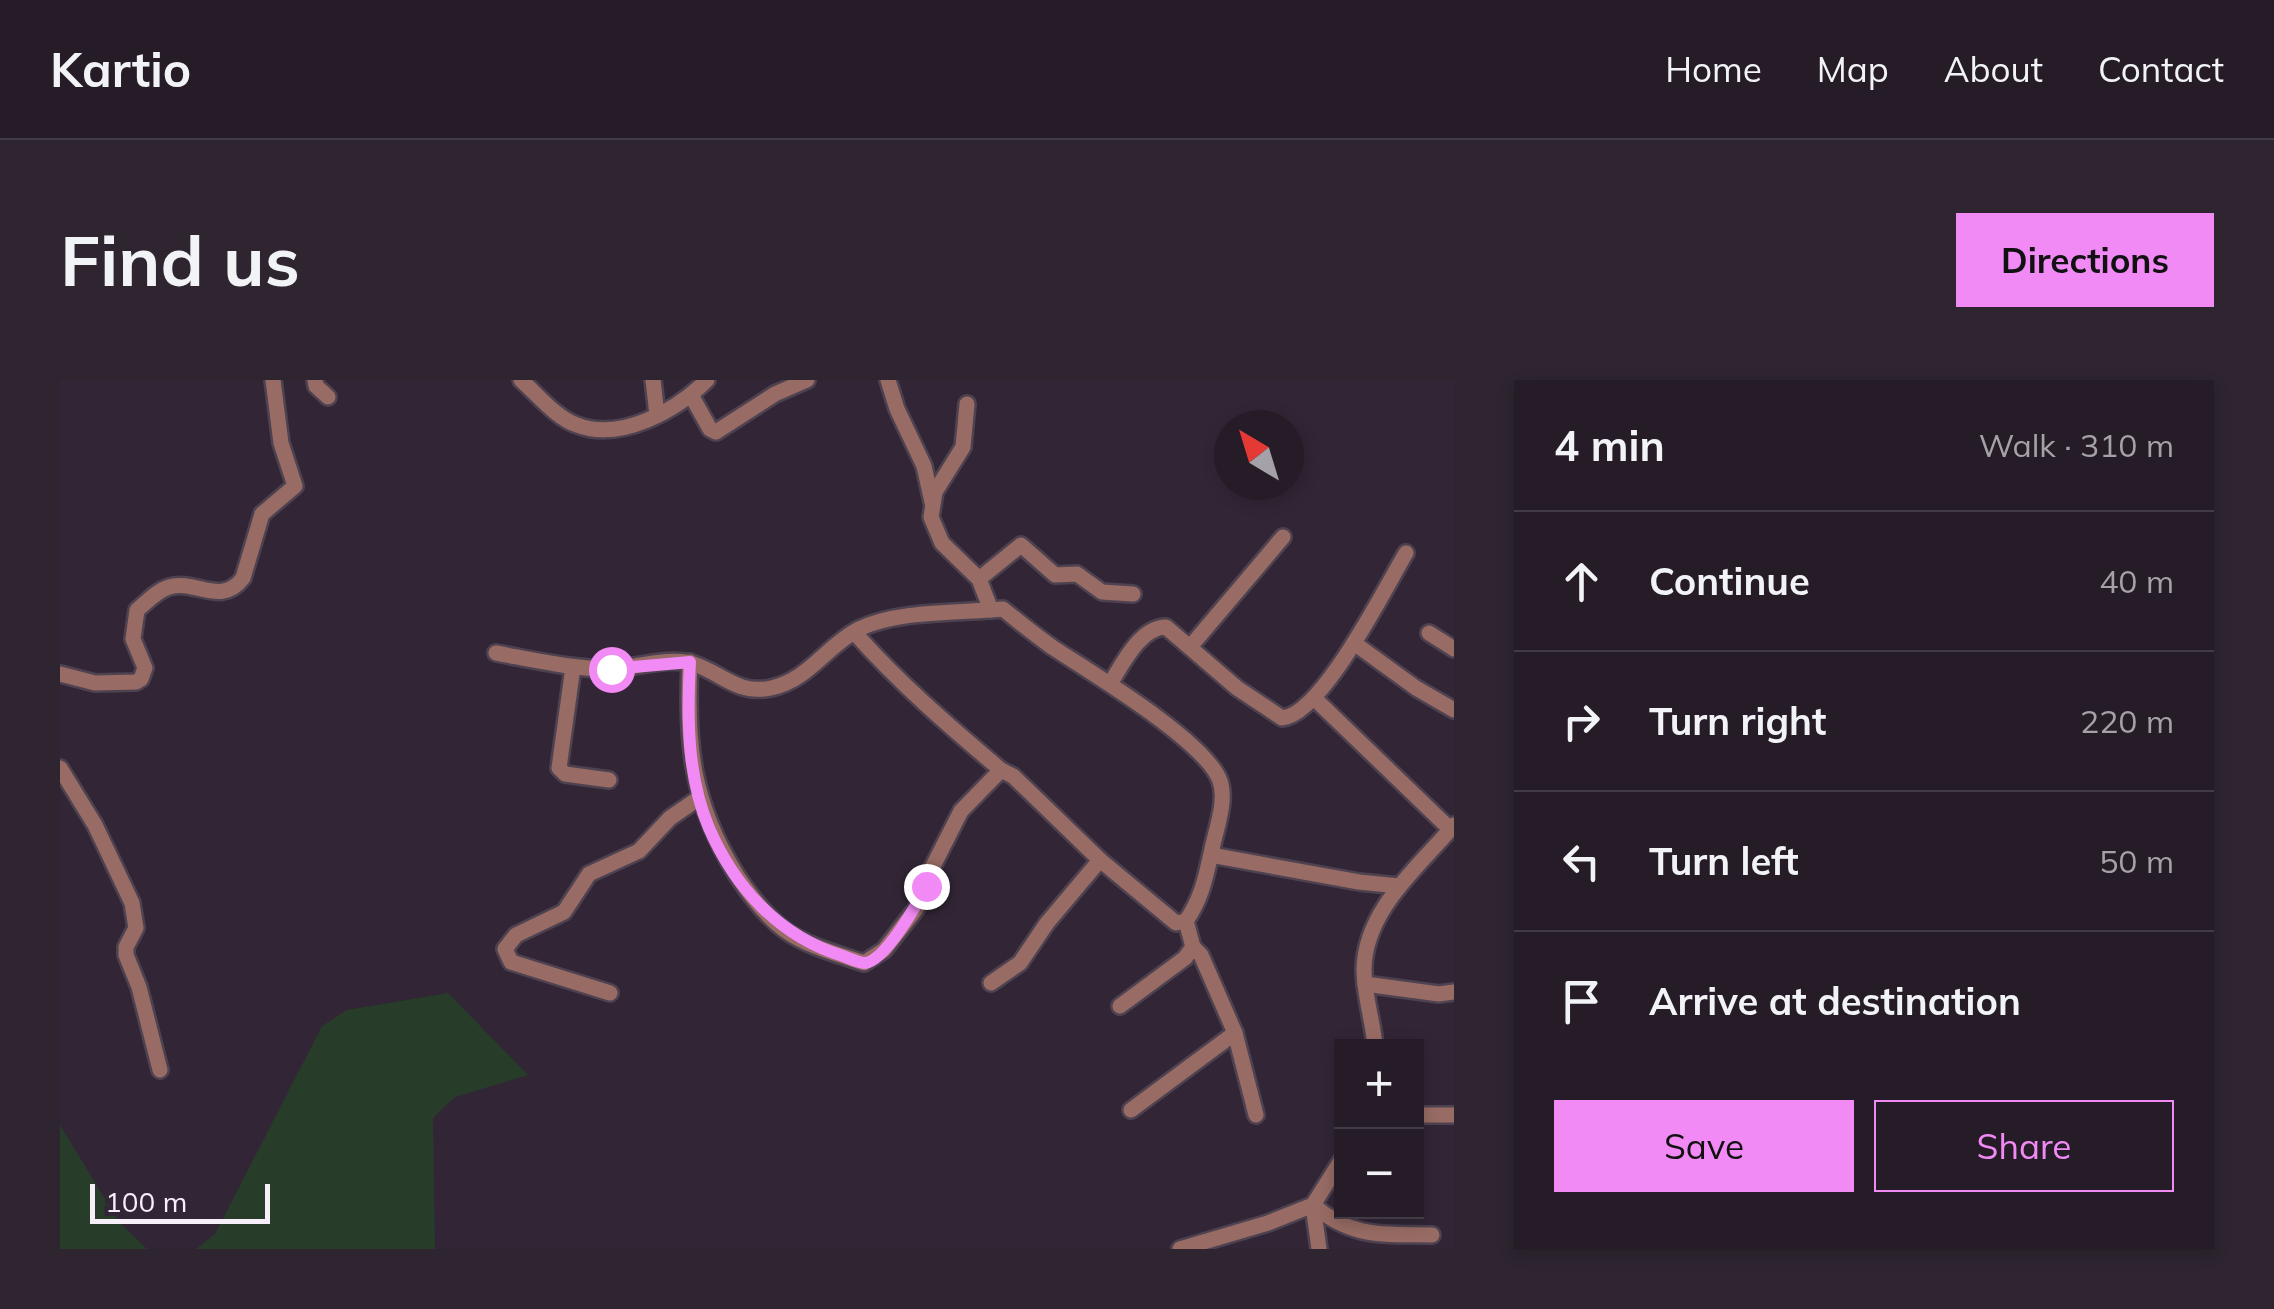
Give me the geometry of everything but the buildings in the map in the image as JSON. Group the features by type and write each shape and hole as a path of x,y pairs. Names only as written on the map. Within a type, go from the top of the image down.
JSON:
{"street":[{"path":"60,674 96,683 136,682 146,668 133,639 137,610 170,586 187,585 220,593 237,586 243,578 262,514 295,486 281,443 273,380"},
{"path":"315,380 328,397"},
{"path":"521,380 576,425 612,428 656,415 691,395 707,380"},
{"path":"653,380 656,415"},
{"path":"691,395 710,429 716,432 775,394 807,380"},
{"path":"888,380 924,466 932,502 930,516 942,544 979,579 991,610"},
{"path":"932,502 963,447 968,404"},
{"path":"1190,648 1283,537"},
{"path":"979,579 1021,544 1054,575 1077,574 1102,592 1133,594"},
{"path":"1110,684 1133,650 1155,628 1166,627 1237,688 1282,718 1302,710 1354,643 1406,553"},
{"path":"496,653 611,669 690,662 737,688 760,690 794,682 854,632 921,615 1003,609 1110,684 1196,750 1213,768 1222,790 1211,855 1202,896 1186,921 1176,923 1100,860 1013,776 1001,770 885,667 854,632"},
{"path":"1429,633 1454,649"},
{"path":"1354,643 1454,710"},
{"path":"690,662 687,728 699,798 710,829 751,896 786,931 831,953 864,963 884,950 916,908 961,810 1001,770"},
{"path":"573,666 559,768 564,774 609,780"},
{"path":"1314,698 1452,827 1400,886 1374,926 1366,952 1374,1039"},
{"path":"60,768 110,853 132,903 136,928 126,955 139,987 160,1070"},
{"path":"610,994 510,962 505,949 516,934 564,912 589,874 639,851 670,818 699,798"},
{"path":"1211,855 1400,886"},
{"path":"990,984 1020,963 1047,923 1100,860"},
{"path":"1186,921 1193,947 1202,955 1235,1033 1256,1116"},
{"path":"1120,1006 1193,947"},
{"path":"1366,984 1439,994 1454,992"},
{"path":"1131,1110 1235,1033"},
{"path":"1424,1114 1454,1115"},
{"path":"1180,1249 1313,1205 1334,1172"},
{"path":"1313,1205 1333,1222 1363,1234 1432,1234"},
{"path":"1313,1205 1319,1249"}],"green space":[{"path":"448,993 528,1075 455,1097 433,1118 435,1249 196,1249 215,1234 322,1026 347,1010"},
{"path":"60,1125 119,1222 147,1249 60,1249"}],"route":[{"path":"611,669 690,662 688,740 699,798 710,829 751,896 786,931 831,953 870,962 916,908 926,886"}]}
